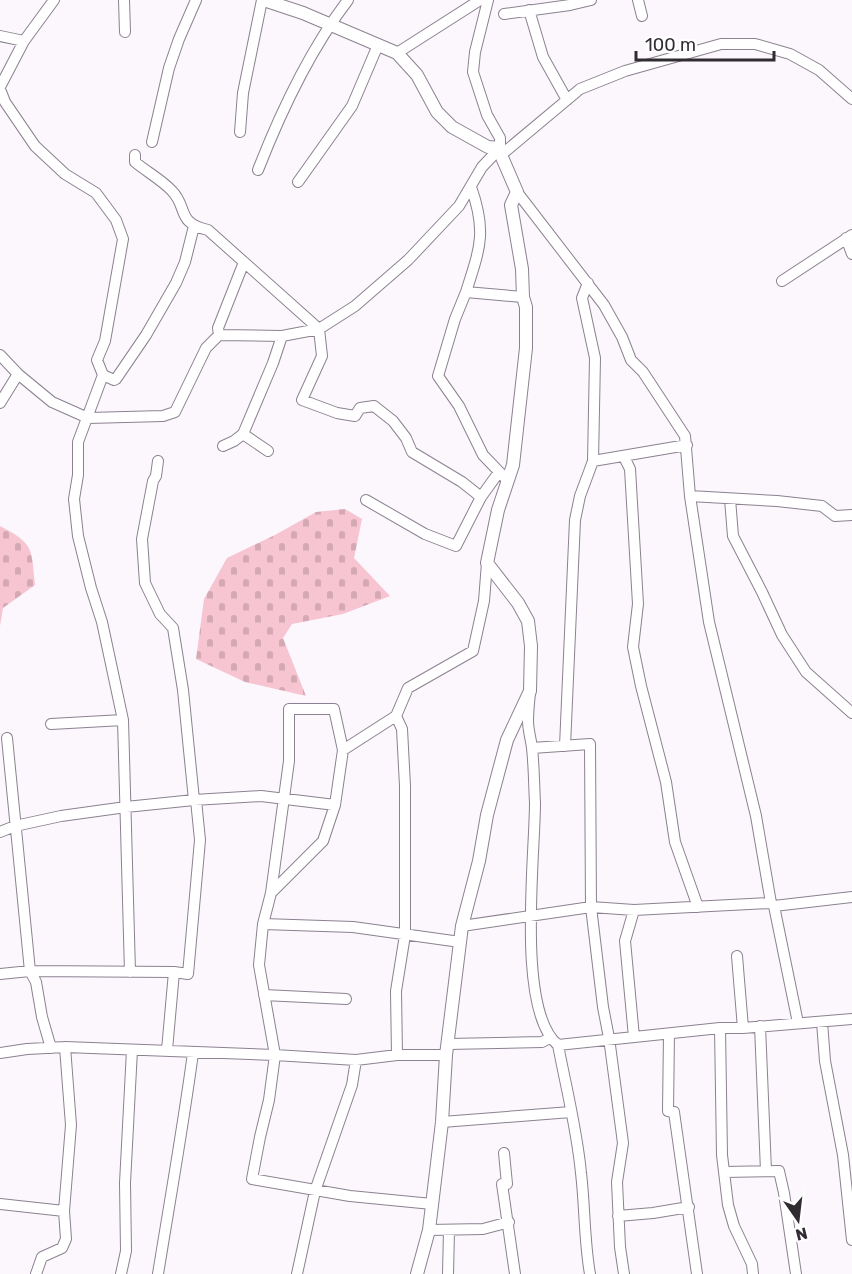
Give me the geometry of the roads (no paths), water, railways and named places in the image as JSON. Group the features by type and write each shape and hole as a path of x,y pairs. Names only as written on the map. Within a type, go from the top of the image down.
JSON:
{"street":[{"path":"54,0 24,41 0,88 3,105 35,146 66,174 96,193 116,220 123,239 105,341 97,360 103,375 78,442 78,475 74,499 78,536 102,622 123,720 130,972"},
{"path":"124,0 125,32"},
{"path":"152,142 169,68 196,0"},
{"path":"240,132 243,93 263,0 397,53 417,75 437,112 452,127 501,152"},
{"path":"258,170 289,98 329,25 348,0"},
{"path":"397,53 480,0"},
{"path":"488,0 475,52 473,72 487,115 500,138 501,152 517,192 604,305 622,337 631,360 643,372 685,436 690,496 709,622 756,816 772,904 798,1023"},
{"path":"504,14 591,0"},
{"path":"638,0 642,16"},
{"path":"529,10 543,57 567,100"},
{"path":"0,36 24,41"},
{"path":"0,356 52,402 88,418 163,416 175,412 206,348 219,335 282,336 319,329 355,306 408,260 459,206 482,167 580,89 644,65 721,44 755,44 790,54 819,70 852,99"},
{"path":"298,182 352,106 378,45"},
{"path":"135,155 135,162 174,192 185,218 196,227 208,230 319,329 322,356 302,400 355,416 360,408 374,406 393,421 406,438 412,452 462,482 481,497"},
{"path":"471,187 479,209 482,231 477,257 438,376 459,406 483,455 503,476"},
{"path":"366,500 425,534 456,546 481,497 513,465 526,348 526,307 511,205 517,192"},
{"path":"103,375 116,379 146,335 176,283 185,262 193,230 196,227"},
{"path":"782,281 849,236 852,254"},
{"path":"219,335 218,328 244,262"},
{"path":"565,746 575,520 579,496 593,461 595,358 582,298 588,283"},
{"path":"466,292 523,297"},
{"path":"223,446 243,434 282,336"},
{"path":"0,403 18,374"},
{"path":"243,434 268,451"},
{"path":"593,461 687,445"},
{"path":"624,457 630,469 638,604 633,648 666,782 675,842 698,907"},
{"path":"0,974 30,971 188,974 200,840 183,690 172,628 160,614 145,583 143,563 142,539 158,461"},
{"path":"343,750 396,716 408,688 473,651 484,601 487,563 503,476"},
{"path":"690,496 822,506 835,516 852,515"},
{"path":"730,499 733,536 782,635 806,672 852,713"},
{"path":"487,563 518,603 528,621 531,646 528,722 535,804 530,915 540,1016 554,1042 571,1112 581,1170 590,1274"},
{"path":"417,1274 429,1230 462,926 487,815 507,740 530,691"},
{"path":"271,893 323,841 335,805 343,750 334,710 289,709 288,761 271,893 263,924 259,965 275,1055 269,1100 252,1179 315,1191 432,1204"},
{"path":"396,716 402,729 405,786 405,935 396,991 397,1055"},
{"path":"51,724 123,720"},
{"path":"7,738 30,971 36,982 42,1017 51,1048"},
{"path":"532,748 590,744 591,907 623,1143 617,1182 620,1246 624,1274"},
{"path":"0,832 15,826 61,816 195,800 261,796 335,805"},
{"path":"462,926 591,907 634,910 772,904 852,897"},
{"path":"634,910 625,941 634,1037"},
{"path":"263,924 353,927 460,942"},
{"path":"737,956 743,1028"},
{"path":"167,1050 174,972"},
{"path":"264,995 345,999"},
{"path":"0,1053 65,1047 356,1060 542,1042 634,1037 720,1028 852,1019"},
{"path":"822,1022 825,1061 847,1154 852,1240"},
{"path":"760,1026 766,1171"},
{"path":"720,1028 724,1172 728,1205 734,1226 752,1264 753,1274"},
{"path":"669,1034 668,1111 674,1112 697,1274"},
{"path":"36,1274 42,1257 62,1248 66,1239 64,1211 71,1125 65,1047"},
{"path":"121,1274 126,1251 125,1184 132,1050"},
{"path":"158,1274 176,1174 193,1053"},
{"path":"297,1274 315,1191 352,1085 356,1060"},
{"path":"442,1122 571,1112"},
{"path":"504,1153 507,1184 502,1184 515,1274"},
{"path":"724,1172 778,1171 796,1274"},
{"path":"0,1204 64,1211"},
{"path":"618,1216 652,1214 689,1207"},
{"path":"429,1230 483,1229 508,1222"},
{"path":"448,1274 449,1231"}]}
